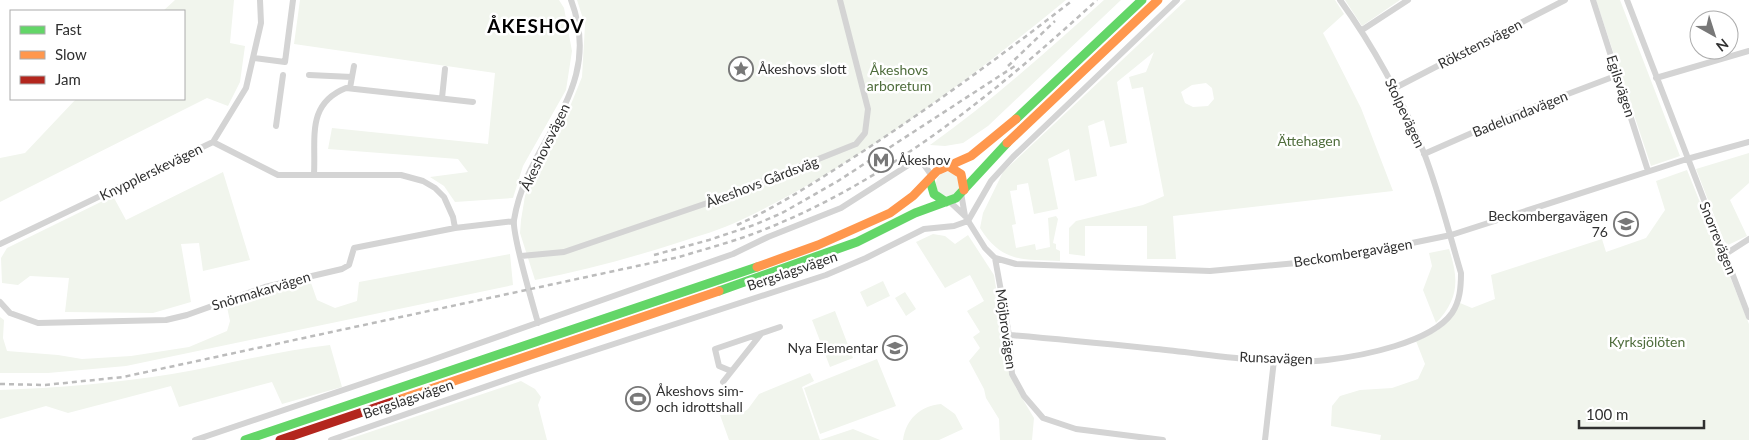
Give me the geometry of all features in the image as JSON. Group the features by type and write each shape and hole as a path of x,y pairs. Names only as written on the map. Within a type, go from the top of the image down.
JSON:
{"main road":[{"name":"Bergslagsvägen","path":"245,440 818,245 890,212 913,196 946,166 973,155 998,136 1142,0"},
{"name":"Bergslagsvägen","path":"280,440 813,260 857,242 914,213 948,201 962,192 989,160 1158,0"},
{"path":"946,166 961,174 962,192"},
{"path":"931,178 933,193 938,199 948,201"}],"street":[{"path":"213,142 246,88 261,23 260,0"},
{"path":"254,58 285,62 293,0"},
{"name":"Åkeshovsvägen","path":"538,323 514,221 524,185 565,108 576,81 580,58 580,33 571,0"},
{"name":"Åkeshovs Gårdsväg","path":"521,256 564,252 722,198 856,144 865,133 868,109 840,0"},
{"path":"966,219 991,181 1013,157 1178,0"},
{"name":"Stolpevägen","path":"1340,0 1362,30 1395,88 1424,154 1451,235"},
{"path":"1362,30 1408,0"},
{"name":"Rökstensvägen","path":"1395,88 1564,0"},
{"name":"Egilsvägen","path":"1593,0 1648,171"},
{"path":"1628,1 1687,159"},
{"path":"1656,78 1749,51"},
{"path":"350,88 354,66"},
{"path":"442,98 445,69"},
{"path":"276,126 283,75"},
{"path":"309,75 352,77"},
{"name":"Badelundavägen","path":"1424,154 1515,114 1618,76"},
{"path":"314,174 317,114 323,101 334,93 350,88 473,102"},
{"name":"Knypplerskevägen","path":"0,244 213,142 278,175 401,176 423,181 435,188 444,197 453,217 455,228"},
{"name":"Beckombergavägen","path":"995,258 1016,264 1210,271 1329,260 1451,235 1583,194 1648,171 1749,142"},
{"name":"Snorrevägen","path":"1687,159 1749,317"},
{"path":"922,162 946,166"},
{"path":"922,162 931,178"},
{"name":"Bergslagsvägen","path":"195,440 733,254 768,237 841,208 910,164 922,162"},
{"path":"962,192 966,219"},
{"path":"948,201 966,219 985,248 995,258"},
{"name":"Bergslagsvägen","path":"331,440 532,371 826,276 924,229 954,226 966,219"},
{"name":"Snörmakarvägen","path":"0,302 10,314 38,323 166,320 187,315 265,287 342,269 349,265 354,248 455,228 514,221"},
{"name":"Runsavägen","path":"1009,334 1274,360 1326,360 1392,346 1435,330 1452,312 1461,290 1461,273 1451,235"},
{"path":"1724,255 1749,239"},
{"name":"Möjbrovägen","path":"995,258 1009,334 1012,374 1024,396 1043,418 1076,429 1163,440"},
{"path":"1741,295 1749,294"},
{"path":"731,372 719,366 715,349 780,327"},
{"path":"723,382 762,333"},
{"path":"1265,440 1274,360"}],"green space":[{"path":"175,0 234,0 230,43 245,46 240,82 228,106 207,98 0,202 0,158 25,153 75,100 185,100 185,10 164,10"},
{"path":"300,0 559,0 564,8 572,51 566,90 523,166 513,198 455,202 444,186 430,177 468,172 458,159 328,149 332,128 488,144 495,73 294,44"},
{"name":"Åkeshovs arboretum","path":"577,0 1066,0 990,61 910,120 827,174 784,198 733,224 709,233 606,264 535,280 520,233 521,220 525,196 536,168 567,114 582,77 585,25"},
{"path":"1104,0 1121,0 988,126 963,143 945,146 930,145 997,93"},
{"name":"Ättehagen","path":"1186,0 1335,0 1344,14 1323,33 1361,108 1393,191 1173,216 1176,259 1147,259 1147,226 1085,226 1085,256 1069,254 1069,228 1076,221 1143,205 1164,196 1143,87 1132,89 1129,77 1146,72 1154,52 1117,82 1127,143 1110,147 1104,120 1088,126 1097,176 1075,181 1069,149 1048,159 1058,209 1034,214 1028,183 1017,185 1017,190 1010,191 1016,224 1012,225 1016,248 1035,244 1036,250 1050,247 1048,218 1056,216 1058,219 1053,243 1056,244 1056,249 1060,251 1060,261 1014,257 996,248 980,228 983,213 1003,172","holes":["1206,83 1212,88 1214,99 1208,106 1193,107 1185,103 1181,92 1192,85"]},
{"path":"1345,0 1400,0 1362,26"},
{"path":"1596,0 1620,0 1680,156 1651,166"},
{"path":"1749,153 1749,183 1730,200 1747,236 1728,245 1724,241 1696,169"},
{"name":"Kyrksjölöten","path":"1687,170 1749,324 1749,440 1380,440 1381,435 1331,426 1332,406 1340,396 1360,390 1392,388 1418,379 1425,364 1416,341 1431,334 1447,322 1460,303 1472,308 1495,299 1491,275 1602,239 1606,252 1646,238 1665,210 1656,181"},
{"path":"223,172 250,260 203,271 199,243 181,244 191,302 153,313 65,312 69,278 30,276 18,285 2,283 1,258 7,248 113,196 126,220"},
{"path":"948,172 953,173 959,179 959,189 953,195 948,196 943,195 937,189 936,184 937,179 943,173"},
{"path":"933,234 945,236 955,244 968,235 994,275 1009,371 1016,388 1034,418 1032,440 1000,440 999,419 986,398 984,389 969,361 980,348 973,337 980,332 967,311 984,301 970,275 945,288 916,242"},
{"path":"1449,249 1454,270 1455,288 1449,306 1436,323 1423,290 1432,266 1429,253"},
{"path":"510,254 513,285 126,366 48,373 0,373 0,317 4,320 3,338 7,351 82,359 131,356 189,347 227,331 230,321 227,307 265,290 310,280 317,300 335,308 357,301 359,282"},
{"path":"883,281 890,296 867,307 860,292"},
{"path":"905,292 916,309 906,316 895,298"},
{"path":"835,311 853,358 830,367 812,320"},
{"path":"330,345 342,387 282,404 272,382 179,407 171,386 68,413 46,406 0,419 0,390 86,385 151,377"},
{"path":"877,359 896,406 820,434 804,388"},
{"path":"810,373 814,381 802,387 820,440 729,440 720,415 741,414 748,409 759,394"},
{"path":"521,381 535,389 541,397 538,405 547,440 346,440"},
{"path":"941,404 955,414 963,429 939,440 903,440 907,426 915,415 933,405"},
{"path":"853,429 880,440 820,440"}],"railway":[{"path":"737,225 801,191 889,134 969,78 1073,0"},
{"path":"0,384 45,385 123,377 679,257 748,236 806,211 852,188 896,161 980,101 1097,0"},
{"path":"1008,66 1055,21"},
{"path":"654,255 709,240 754,225 782,213 838,181 1018,64"}],"traffic: fast":[{"path":"1016,119 1142,0"},
{"path":"719,291 857,242 915,213 956,198 1007,143"},
{"path":"930,180 934,194 946,202"},
{"path":"245,440 757,267"}],"traffic: slow":[{"path":"1007,143 1158,0"},
{"path":"757,267 818,245 890,213 913,196 937,171 971,156 1016,119"},
{"path":"948,166 961,174 964,190"},
{"path":"398,400 719,291"}],"traffic: jam":[{"path":"280,440 398,400"}],"place":[{"name":"Åkeshovs slott","path":"741,69"},
{"name":"Åkeshov","path":"881,160"},
{"name":"Beckombergavägen 76","path":"1626,224"},
{"name":"Nya Elementar","path":"895,348"},
{"name":"Åkeshovs sim- och idrottshall","path":"638,399"}],"district":[{"name":"ÅKESHOV","path":"536,26"}]}
